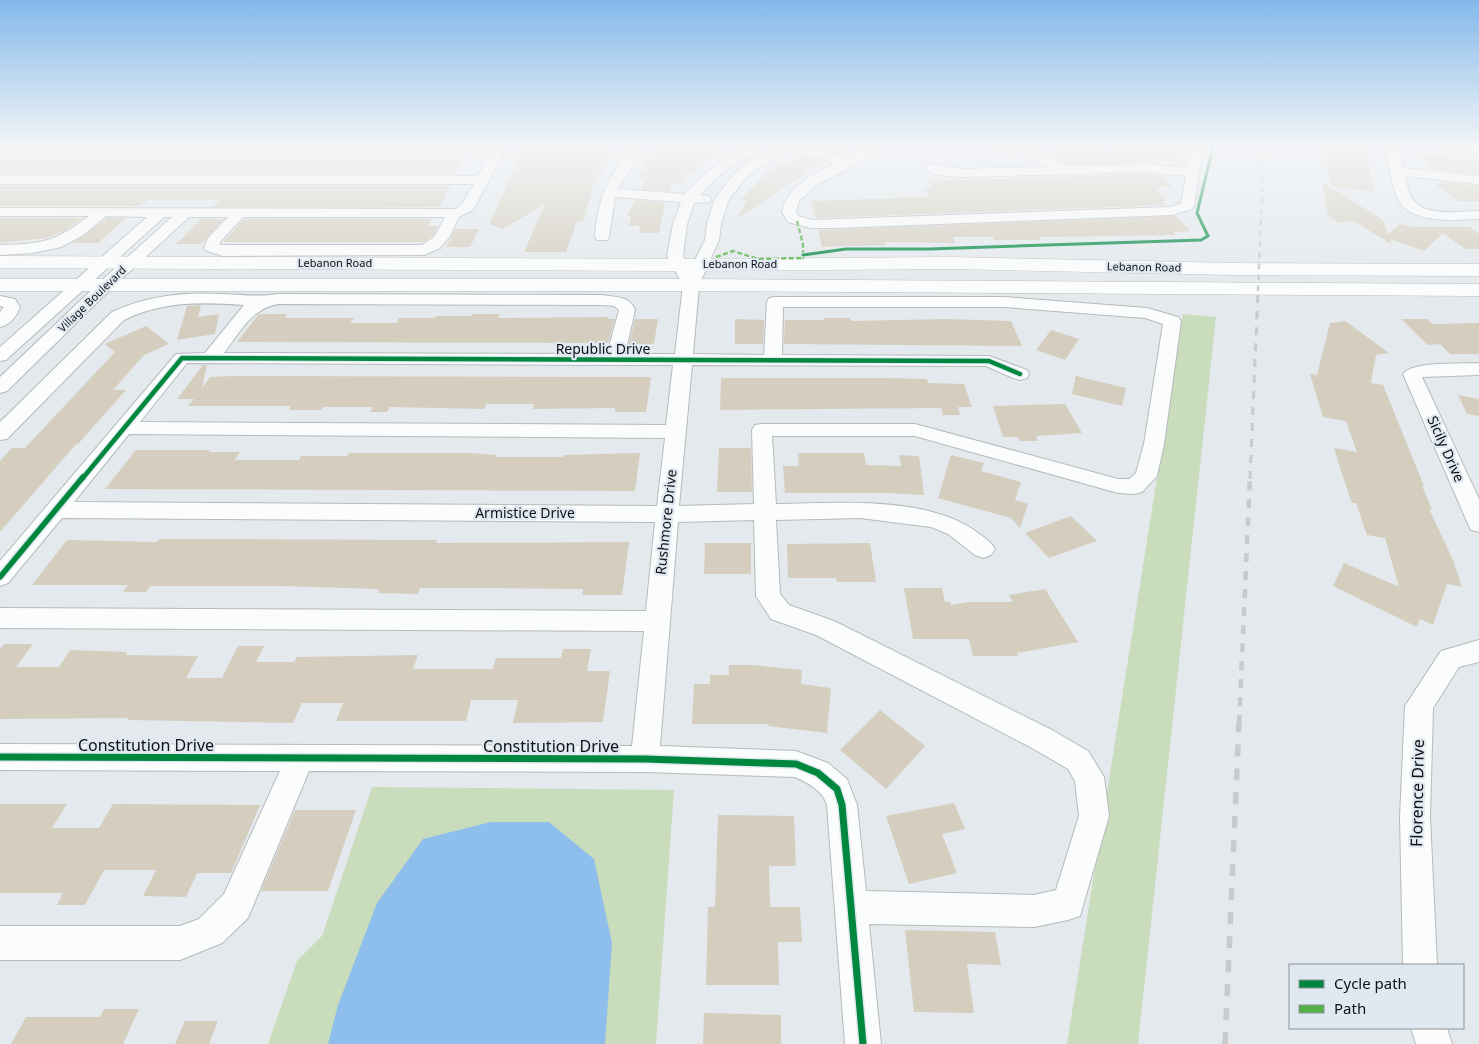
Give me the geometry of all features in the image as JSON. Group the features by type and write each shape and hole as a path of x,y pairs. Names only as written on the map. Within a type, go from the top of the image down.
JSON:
{"main road":[{"name":"Lebanon Road","path":"0,262 680,265 950,263 1479,270"},
{"name":"Lebanon Road","path":"0,285 690,285 1479,290"}],"street":[{"path":"0,212 456,213 468,207 474,196"},
{"path":"602,237 602,225 609,196"},
{"path":"653,196 720,201"},
{"path":"690,285 675,256 680,224 691,196"},
{"name":"Rushmore Drive","path":"645,759 690,285 712,240 720,201 724,196"},
{"path":"796,196 791,203 790,216 797,221 811,224 1172,211 1187,206 1189,196"},
{"path":"1403,196 1407,204 1415,209 1438,215 1479,215"},
{"path":"0,250 30,250 59,244 78,233 102,212"},
{"name":"Village Boulevard","path":"0,357 161,212"},
{"name":"Village Boulevard","path":"0,387 107,284 186,212"},
{"path":"240,212 213,241 212,248 265,251 424,250 431,248 439,242 456,213"},
{"path":"0,434 112,322 126,311 145,304 181,300 230,299 261,302 278,299 611,301 626,306 627,310 615,360"},
{"path":"0,301 9,303 12,307 0,322"},
{"path":"210,358 249,309 261,302"},
{"path":"773,360 776,302 1004,302 1147,313 1172,321 1154,444 1146,476 1134,487 1118,486 915,430 762,430 768,596 780,612 825,628 1042,739 1078,760 1089,777 1094,816 1068,904 1034,911 851,907"},
{"path":"26,332 56,332"},
{"path":"0,357 30,358"},
{"name":"Republic Drive","path":"125,428 182,358 989,361 1020,374"},
{"name":"Sicily Drive","path":"1479,369 1421,371 1412,374 1479,524"},
{"path":"0,577 125,428 675,432"},
{"name":"Armistice Drive","path":"57,510 667,514 860,510 909,514 934,519 956,528 983,549"},
{"path":"0,618 657,621"},
{"name":"Florence Drive","path":"1420,964 1415,817 1419,706 1450,659 1479,651"},
{"name":"Constitution Drive","path":"0,757 645,759 796,764 818,773 837,789 842,805 863,1044"},
{"path":"0,943 180,942 210,931 236,906 300,758"},
{"path":"1429,1029 1434,1044"}],"green space":[{"path":"1183,314 1216,317 1138,1044 1067,1044"},
{"path":"372,787 674,790 656,1044 268,1044 297,961 322,936"}],"water":[{"path":"491,822 549,822 594,859 612,943 605,1044 328,1044 338,1005 377,903 423,839"}],"building":[{"path":"0,196 445,196 439,207 213,207 220,200 148,200 140,206 0,206"},
{"path":"502,196 591,196 583,221 577,221 566,252 524,252 545,204 503,229 489,224"},
{"path":"745,196 771,196 738,218 747,201 741,200"},
{"path":"1162,196 1166,201 1162,201 1166,205 816,218 811,201 929,197"},
{"path":"1324,196 1344,196 1383,220 1388,234 1400,224 1414,227 1470,227 1479,234 1479,249 1465,249 1443,233 1424,251 1390,239 1391,244 1354,221 1339,223 1328,215"},
{"path":"1451,196 1479,196 1479,201 1458,201"},
{"path":"635,200 665,203 659,233 639,233 640,226 629,226 631,216 627,216"},
{"path":"1176,216 1190,231 1173,232 1176,235 1039,237 1040,240 994,240 993,237 953,237 955,243 884,242 886,245 822,247 818,230"},
{"path":"0,218 83,218 66,230 47,238 0,243"},
{"path":"107,218 126,218 98,243 73,243"},
{"path":"201,219 224,219 201,244 176,244"},
{"path":"244,219 432,219 428,226 438,226 433,236 424,242 223,242"},
{"path":"455,229 479,229 470,247 446,247"},
{"path":"201,305 198,317 219,314 215,334 177,340 187,306"},
{"path":"259,314 287,314 285,318 354,318 350,323 397,323 399,318 435,318 436,316 471,316 472,314 500,314 498,318 608,317 608,319 615,319 608,343 237,342"},
{"path":"824,318 850,318 851,321 946,319 1011,321 1022,346 784,344 785,320 824,320"},
{"path":"635,319 658,319 654,344 629,344"},
{"path":"735,319 764,320 763,344 735,344"},
{"path":"1401,319 1427,319 1433,324 1479,323 1479,354 1450,354 1440,344 1428,345"},
{"path":"1345,321 1389,353 1376,355 1371,383 1383,385 1424,486 1422,486 1432,509 1429,509 1453,560 1462,587 1447,584 1433,625 1420,619 1417,627 1333,586 1344,563 1399,587 1385,538 1367,535 1356,503 1352,503 1341,471 1334,448 1357,452 1346,421 1323,417 1310,374 1317,375 1330,323"},
{"path":"146,326 169,344 144,355 113,390 126,390 76,444 0,532 0,461 12,448 25,448 115,352 105,344"},
{"path":"1051,330 1079,339 1065,360 1036,350"},
{"path":"203,365 207,365 202,388 210,377 233,376 651,377 646,412 615,412 615,408 533,409 534,404 486,404 485,409 390,407 387,412 370,412 373,407 323,407 321,410 289,410 291,406 188,406 194,399 177,399"},
{"path":"1076,376 1126,388 1122,406 1072,394"},
{"path":"721,378 927,379 928,383 964,384 972,407 958,407 960,415 943,415 941,408 720,410"},
{"path":"1458,395 1479,399 1479,416 1467,414"},
{"path":"1065,404 1082,433 1036,436 1038,441 1019,441 1018,437 1003,437 993,406"},
{"path":"719,448 751,448 752,492 717,492"},
{"path":"136,450 240,452 235,460 299,460 301,456 347,456 349,453 468,453 496,455 496,457 563,457 564,455 640,453 635,491 105,489"},
{"path":"798,453 864,453 866,465 901,466 899,455 919,456 924,495 785,493 783,466 799,466"},
{"path":"951,455 984,463 981,471 1021,482 1015,500 1028,504 1020,528 1011,518 938,498"},
{"path":"1071,516 1097,541 1049,558 1025,533"},
{"path":"159,539 437,540 436,543 629,542 622,595 582,595 583,589 420,588 418,594 378,593 379,589 279,586 150,586 146,592 123,592 128,585 32,585 67,540 157,542"},
{"path":"705,543 751,543 751,574 704,574"},
{"path":"870,543 876,582 837,582 836,578 788,578 787,544"},
{"path":"904,588 942,588 945,602 950,602 951,605 969,602 1013,602 1009,595 1045,589 1078,642 1017,653 1018,656 973,656 969,639 913,639"},
{"path":"4,644 33,644 16,667 59,667 70,650 127,652 126,655 198,656 186,678 222,678 238,646 264,646 256,662 294,662 297,657 418,655 413,669 493,669 496,658 561,658 563,649 591,649 587,671 610,671 603,722 513,723 518,700 471,700 466,721 336,721 343,703 302,703 293,723 128,720 129,718 0,719 0,649"},
{"path":"729,665 753,665 802,670 801,684 831,688 827,733 768,726 769,724 692,724 694,684 710,684 710,675 729,675"},
{"path":"880,710 925,746 886,789 840,750"},
{"path":"954,803 965,829 942,834 957,873 909,884 886,816"},
{"path":"0,804 67,804 52,828 99,828 113,804 260,805 231,873 197,873 186,897 143,896 156,870 104,870 85,905 57,905 63,893 0,893"},
{"path":"295,810 356,810 328,891 261,891"},
{"path":"718,815 794,816 796,866 769,866 770,907 800,907 802,942 778,942 779,985 706,985 708,907 715,907"},
{"path":"905,930 995,932 1001,965 967,964 974,1013 914,1012"},
{"path":"104,1009 139,1009 123,1044 11,1044 26,1017 100,1017"},
{"path":"704,1013 781,1015 781,1044 703,1044"},
{"path":"185,1021 218,1021 209,1044 175,1044"}],"railway":[{"path":"1258,291 1262,196"},
{"path":"1250,479 1258,290"},
{"path":"1239,724 1250,477"},
{"path":"1225,1044 1239,723"}],"marked path":[{"path":"797,221 803,244 803,259"},
{"path":"716,257 733,251 758,259 803,258"}],"cycle path":[{"path":"803,255 846,249 929,249 1201,240 1208,236 1197,213 1201,196"},
{"path":"0,577 182,358 989,361 1020,374"},
{"path":"0,757 645,759 796,764 818,773 837,789 842,805 863,1044"}]}
